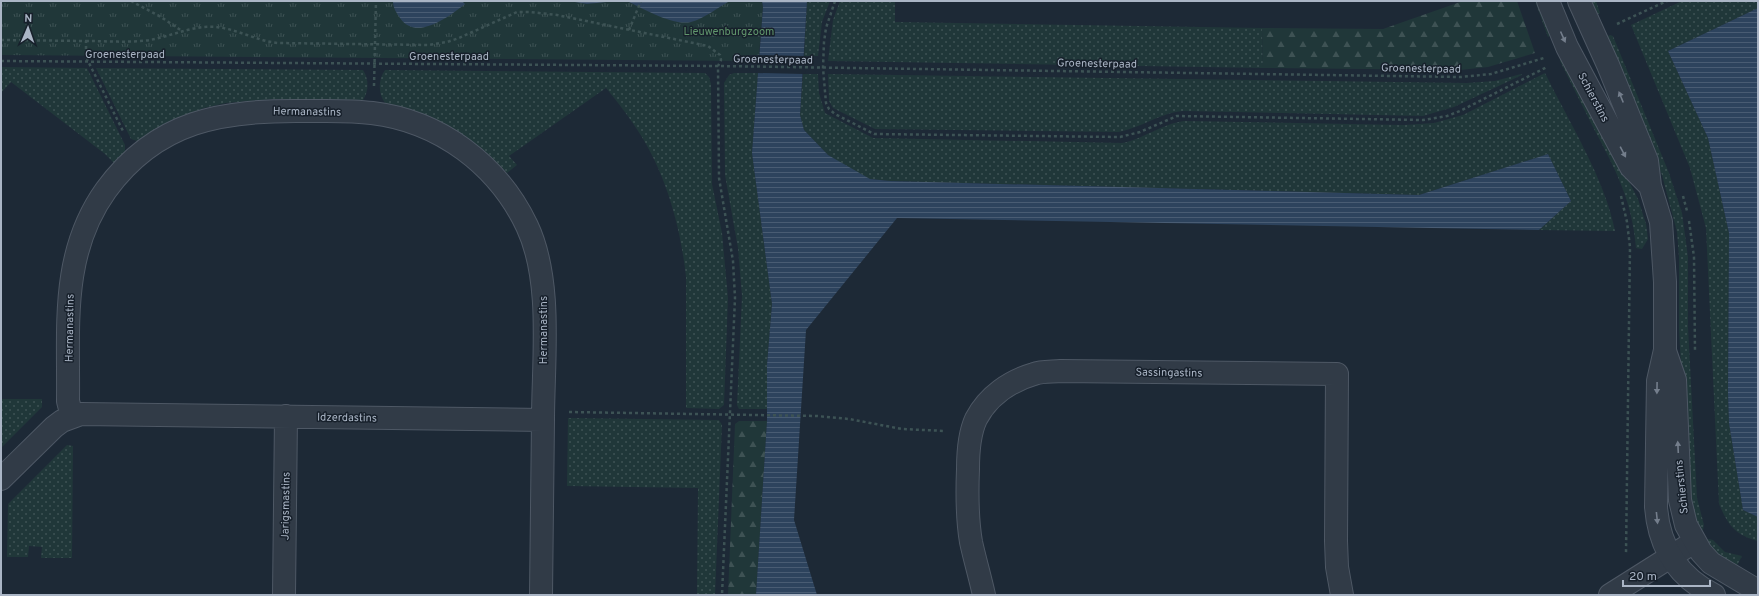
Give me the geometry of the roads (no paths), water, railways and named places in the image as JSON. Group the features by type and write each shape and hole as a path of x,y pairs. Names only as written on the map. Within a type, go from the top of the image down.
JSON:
{"street":[{"name":"Schierstins","path":"1548,1 1568,47 1631,167 1650,186"},
{"name":"Schierstins","path":"1578,1 1608,65 1647,161 1650,186 1661,222 1664,249 1665,350 1658,381 1657,524 1670,558 1682,573 1695,584 1714,595"},
{"name":"Hermanastins","path":"72,417 68,401 70,280 76,254 84,231 95,208 107,190 136,158 165,137 201,121 222,115 268,110 357,112 385,115 415,123 437,132 476,158 504,188 524,221 536,250 540,266 544,297 543,420"},
{"name":"Schierstins","path":"1665,350 1675,380 1682,511 1694,542 1712,563 1758,591"},
{"name":"Sassingastins","path":"984,595 971,542 968,511 968,457 971,436 976,420 984,406 997,392 1014,382 1036,373 1069,371 1337,374 1336,541 1337,567 1342,595"},
{"name":"Idzerdastins","path":"1,479 54,427 72,417 90,414 543,420"},
{"name":"Jarigsmastins","path":"284,595 286,416"},
{"path":"540,595 543,420"},
{"path":"1610,595 1694,542"}],"water":[{"path":"393,1 462,1 465,4 442,20 424,27 415,28 407,25 400,18 394,8"},
{"path":"569,1 616,1 587,4"},
{"path":"627,1 730,1 701,18 684,23 659,16"},
{"path":"762,1 807,1 800,115 804,130 828,155 870,179 890,181 1419,195 1548,154 1571,201 1539,230 897,218 806,330 794,520 817,595 756,595 767,421 767,365 772,304 752,153 763,7"},
{"path":"1758,8 1758,517 1743,510 1729,423 1729,233 1708,138 1668,51"}],"park label":[{"name":"Lieuwenburgzoom","path":"729,31"}]}
